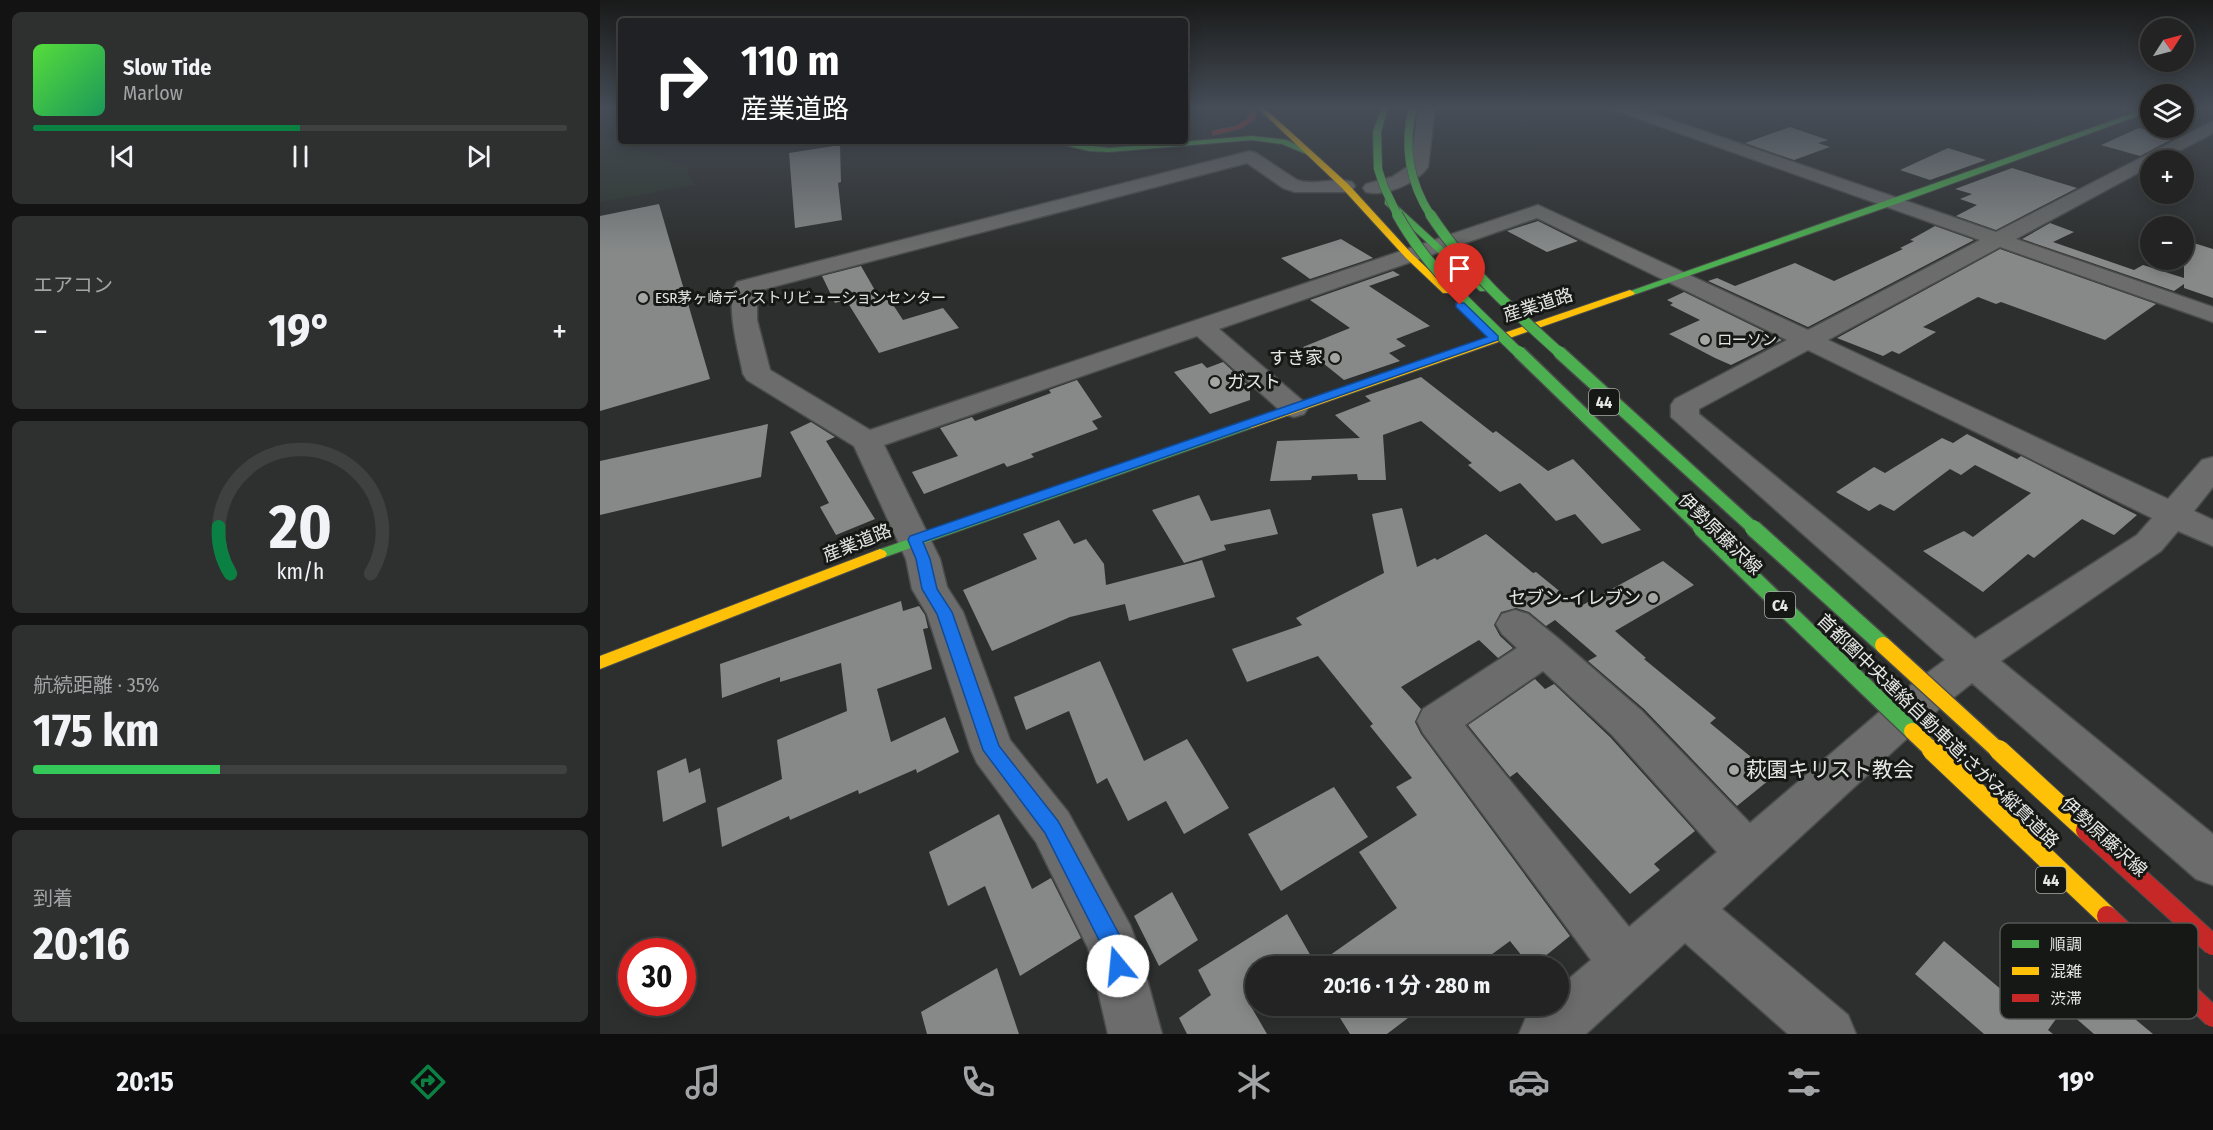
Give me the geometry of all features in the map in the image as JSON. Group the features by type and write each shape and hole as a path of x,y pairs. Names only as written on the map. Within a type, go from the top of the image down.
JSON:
{"main road":[{"name":"伊勢原藤沢線","path":"1313,155 1361,185 1438,246 1523,328 2172,923"},
{"name":"首都圏中央連絡自動車道;さがみ縦貫道路","path":"1377,155 1383,189 1410,237 1456,292 1769,595 2114,923"},
{"name":"首都圏中央連絡自動車道;さがみ縦貫道路","path":"1409,155 1416,187 1428,210 1495,291 1617,405 2189,923"},
{"name":"産業道路","path":"600,663 915,540 2024,155"},
{"name":"伊勢原藤沢線","path":"1361,185 1409,256 2095,923"},
{"name":"首都圏中央連絡自動車道;さがみ縦貫道路","path":"2198,931 2213,945"},
{"name":"伊勢原藤沢線","path":"2198,946 2213,960"},
{"name":"首都圏中央連絡自動車道;さがみ縦貫道路","path":"2198,1003 2213,1017"}],"street":[{"path":"1135,1034 1112,943 1052,827 992,750 945,612 930,589 923,559 915,540 867,441 757,374 745,320 745,287 1250,157 1290,184 1302,188 1399,181 1419,167 1421,155"},
{"path":"1760,155 2213,315"},
{"path":"2157,155 1686,405 1684,417 2213,863"},
{"path":"867,441 1538,211 2213,534"},
{"path":"1202,327 1294,408"},
{"path":"1546,1034 1925,698 1973,660 2149,543 2213,467"},
{"path":"1724,512 1773,492"},
{"path":"1626,964 1438,721 1530,637 1627,723 1748,853"},
{"path":"1686,911 1829,1034"}],"shaded area":[{"path":"600,155 653,155 688,168 688,175 695,185 600,202"}],"building":[{"path":"789,155 840,155 841,182 838,183 842,220 795,228"},
{"path":"1780,155 1807,155 1794,160"},
{"path":"1932,155 1971,155 1986,160 1930,180 1900,170"},
{"path":"2012,168 2077,188 1996,230 1956,216 1977,205 1960,199 1972,194 1955,189"},
{"name":"ESR茅ヶ崎ディストリビューションセンター","path":"659,204 710,379 600,411 600,216"},
{"path":"1538,221 1578,241 1547,252 1507,231"},
{"path":"2050,223 2074,232 2053,242 2134,270 2140,267 2140,270 2159,270 2184,278 2184,270 2194,270 2194,243 2213,249 2213,298 2184,288 2184,284 2174,291 2022,239"},
{"path":"1935,226 1974,240 1808,327 1708,281 1717,278 1735,286 1795,263 1834,281 1903,249 1900,248 1914,241 1910,240"},
{"path":"1341,239 1373,258 1310,279 1281,258"},
{"path":"2000,249 2156,304 2105,340 2001,302 1996,304 1978,297 1923,327 1936,332 1899,354 1892,351 1883,356 1837,338"},
{"path":"861,266 880,299 888,297 903,320 943,308 959,328 879,353 846,300 835,303 822,276"},
{"path":"1393,271 1400,275 1369,286 1430,326 1396,339 1406,346 1389,353 1400,361 1344,380 1303,347 1350,328 1310,300"},
{"path":"1684,292 1782,340 1731,365 1715,358 1669,334 1700,320 1670,305 1673,303 1667,300"},
{"name":"ガスト","path":"1223,362 1250,387 1250,400 1210,414 1174,372 1202,363 1207,368"},
{"path":"1421,377 1493,433 1496,431 1548,471 1573,459 1641,530 1602,544 1575,514 1556,521 1520,483 1500,492 1468,465 1472,463 1421,421 1383,435 1386,480 1358,480 1357,474 1312,476 1311,480 1270,481 1277,441 1360,438 1335,415 1371,401 1365,396"},
{"path":"1077,380 1102,417 1092,421 1098,429 1031,454 1034,457 1007,467 1004,463 924,494 912,472 958,456 940,428 972,417 975,421 1051,393 1049,390"},
{"path":"811,422 835,437 826,441 875,519 836,535 820,507 829,503 790,432"},
{"path":"768,424 761,477 600,515 600,461"},
{"path":"1967,434 2017,459 2021,456 2137,515 2114,535 2082,519 2034,558 2028,554 1983,592 1923,551 1964,531 1973,537 2031,493 1975,465 1961,475 1950,469 1894,511 1880,504 1869,511 1836,492 1874,467 1885,473 1942,438 1953,443"},
{"path":"1199,495 1211,521 1270,509 1278,534 1224,545 1226,550 1184,563 1152,510"},
{"path":"1402,508 1417,567 1435,558 1437,560 1486,534 1579,607 1663,561 1694,585 1615,631 1646,658 1644,659 1716,718 1710,723 1774,776 1737,806 1644,709 1588,661 1597,656 1555,620 1546,626 1529,612 1516,608 1501,612 1494,625 1500,636 1513,648 1498,658 1479,640 1401,687 1421,709 1415,722 1421,734 1570,936 1545,956 1522,956 1510,941 1490,956 1329,956 1397,908 1359,852 1417,815 1396,787 1412,778 1370,726 1373,724 1318,656 1247,682 1232,649 1302,625 1296,618 1384,573 1372,514"},
{"path":"1059,520 1074,544 1086,539 1104,564 1106,585 1202,560 1215,597 1129,621 1125,604 1070,617 992,651 963,590 1037,559 1023,534"},
{"path":"901,601 903,611 919,606 925,615 928,628 923,629 932,669 877,689 891,742 945,717 959,752 917,773 916,769 859,794 858,790 790,820 789,816 722,847 717,808 782,779 777,740 847,711 841,663 780,682 780,677 722,698 720,664"},
{"path":"1100,661 1144,761 1187,739 1229,808 1184,834 1166,801 1128,821 1107,778 1097,784 1069,711 1026,730 1014,697"},
{"path":"1535,679 1545,689 1554,684 1610,737 1695,831 1654,864 1660,870 1630,894 1517,772 1510,777 1468,725"},
{"path":"686,758 689,773 700,768 706,802 663,822 657,771"},
{"path":"1334,787 1368,837 1281,891 1248,834"},
{"path":"999,814 1032,889 1051,878 1081,938 1020,976 985,886 948,906 929,852"},
{"path":"1172,892 1198,940 1159,966 1134,916"},
{"path":"1287,914 1311,956 1245,956 1245,1016 1257,1016 1267,1034 1187,1034 1179,1018 1211,995 1198,970"},
{"path":"1944,941 2000,988 2000,1019 2056,1019 2048,1030 2053,1034 1984,1034 1915,974"},
{"path":"997,968 1019,1034 927,1034 921,1012"},
{"path":"1339,1016 1411,1016 1387,1034 1350,1034"},
{"path":"2077,1019 2135,1019 2153,1034 2094,1034"}],"traffic: fast":[{"path":"1378,155 1378,169"},
{"path":"1409,155 1415,184 1426,208 1441,231 1477,275 1519,316 1883,645"},
{"path":"1630,293 2023,155"},
{"path":"1378,169 1391,204 1410,235 1456,292 1912,731"},
{"path":"1388,202 1483,289"},
{"path":"880,554 1248,425"}],"traffic: slow":[{"path":"1312,155 1345,186 1409,256 1446,291"},
{"path":"1248,425 1630,293"},
{"path":"600,663 880,554"},
{"path":"1883,645 2086,830"},
{"path":"1912,731 2107,916"}],"traffic: jam":[{"path":"2086,830 2189,923"},
{"path":"2107,916 2114,923"},
{"path":"2198,931 2213,945"},
{"path":"2198,1003 2213,1017"}],"place":[{"name":"ESR茅ヶ崎ディストリビューションセンター","path":"643,298"},
{"name":"ローソン","path":"1705,340"},
{"name":"すき家","path":"1335,358"},
{"name":"ガスト","path":"1215,382"},
{"name":"セブン-イレブン","path":"1653,598"},
{"name":"萩園キリスト教会","path":"1734,770"}],"route":[{"path":"1118,966 1112,943 1052,827 992,750 945,612 930,589 923,559 915,540 1494,338 1460,305"}]}
